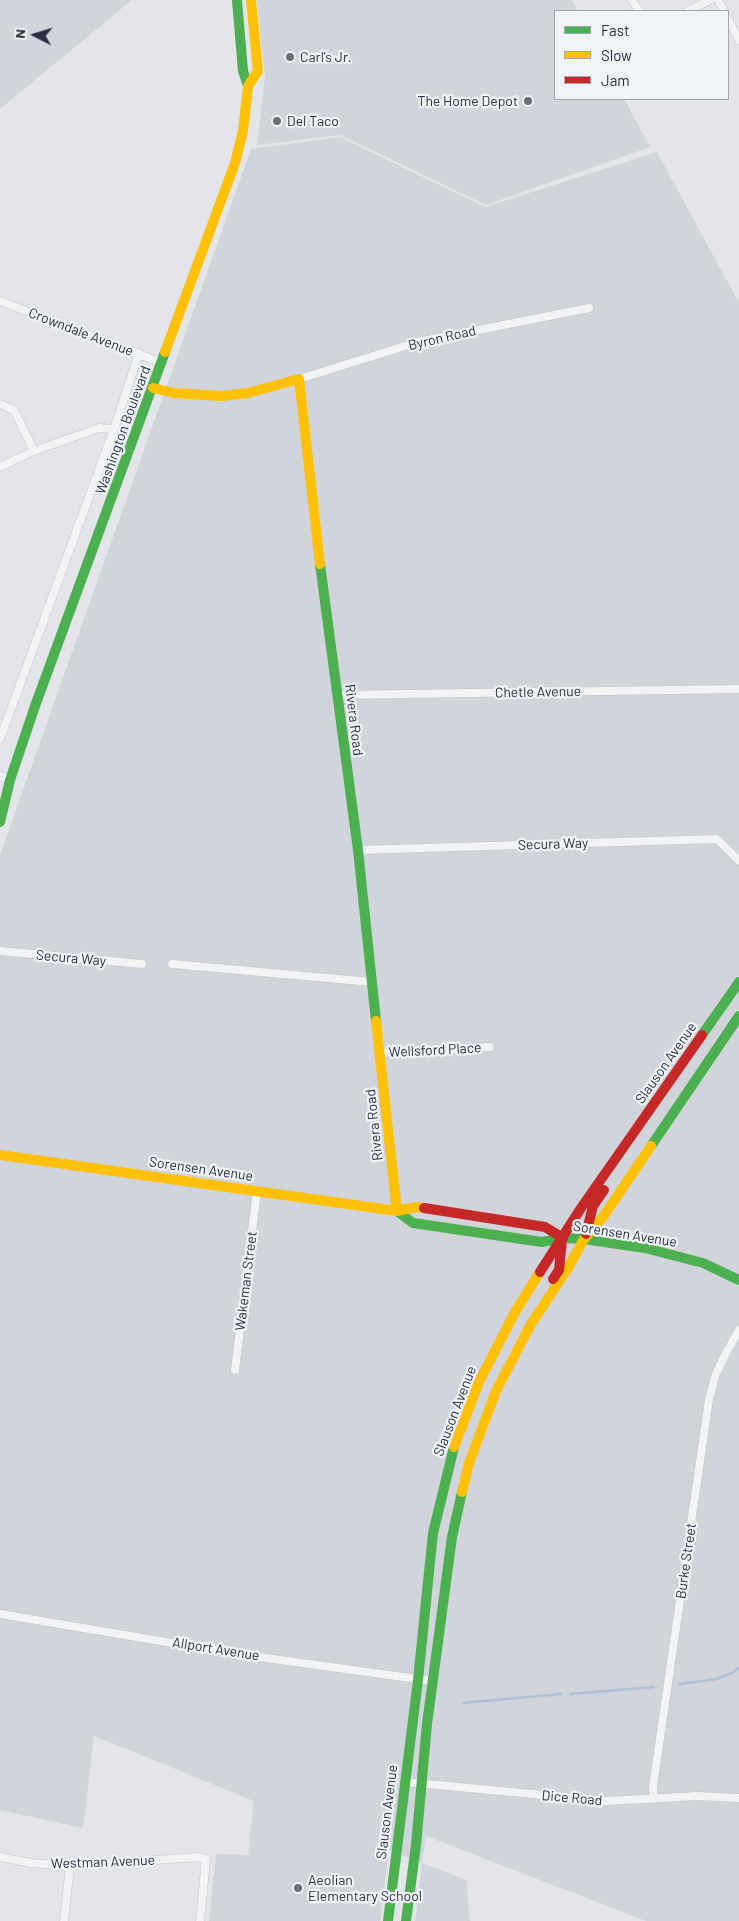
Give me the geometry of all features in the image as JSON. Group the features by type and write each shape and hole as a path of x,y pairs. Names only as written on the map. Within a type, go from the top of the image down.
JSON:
{"main road":[{"name":"Washington Boulevard","path":"0,794 235,163 243,131 248,86 243,71 237,0"},
{"name":"Washington Boulevard","path":"248,86 258,71 251,0"},
{"path":"152,388 174,393 222,396 248,393 299,379"},
{"name":"Rivera Road","path":"299,379 337,696 358,850 397,1212"},
{"name":"Washington Boulevard","path":"0,822 5,778"},
{"name":"Slauson Avenue","path":"388,1921 418,1680 433,1533 451,1456 479,1382 502,1334 581,1208 739,982"},
{"path":"406,1921 432,1681 452,1537 469,1463 496,1391 525,1334 568,1268 584,1239 603,1217 739,1016"},
{"name":"Sorensen Avenue","path":"0,1155 397,1212 416,1207 545,1227 563,1238"},
{"path":"584,1239 593,1206 619,1164 618,1157"},
{"name":"Sorensen Avenue","path":"397,1212 413,1223 542,1242 563,1238 584,1239 645,1248 681,1256 725,1272 739,1280"},
{"path":"525,1334 526,1322 559,1270 563,1238"}],"street":[{"path":"690,10 710,0"},
{"path":"729,21 739,40"},
{"name":"Crowndale Avenue","path":"0,301 162,363"},
{"name":"Byron Road","path":"299,379 418,342 589,308"},
{"name":"Washington Boulevard","path":"0,739 114,429 139,353"},
{"path":"0,404 14,410 34,451"},
{"path":"0,467 34,451 98,428 114,429"},
{"name":"Chetle Avenue","path":"337,696 739,689"},
{"name":"Secura Way","path":"358,850 717,838 739,861"},
{"name":"Secura Way","path":"0,951 142,964"},
{"path":"172,964 372,982"},
{"name":"Wellsford Place","path":"380,1053 490,1047"},
{"name":"Wakeman Street","path":"235,1370 258,1191"},
{"name":"Burke Street","path":"654,1799 653,1787 709,1398 716,1374 739,1330"},
{"name":"Allport Avenue","path":"0,1614 237,1654 432,1681"},
{"name":"Dice Road","path":"405,1782 606,1801 698,1796 739,1798"},
{"name":"Westman Avenue","path":"0,1856 31,1863 70,1866 198,1856 206,1860 200,1921"},
{"path":"64,1921 70,1866"}],"shaded area":[{"path":"0,0 132,0 0,109"},
{"path":"257,0 572,0 577,10 554,10 554,100 625,100 650,147 486,205 340,135 257,145 265,77"},
{"path":"340,137 485,207 657,152 739,303 739,1921 646,1921 426,1836 422,1863 389,1850 380,1921 209,1921 216,1854 248,1855 254,1801 94,1736 83,1828 0,1810 0,855 251,149"},
{"path":"422,1863 466,1880 470,1921 415,1921"}],"waterway":[{"path":"679,1684 717,1679 732,1673 739,1667"},
{"path":"570,1694 654,1687"},
{"path":"463,1703 561,1694"}],"traffic: fast":[{"path":"237,0 243,71 248,86"},
{"path":"0,822 10,780 35,706 165,352"},
{"path":"320,564 358,850 376,1021"},
{"path":"702,1035 739,982"},
{"path":"651,1146 739,1016"},
{"path":"397,1211 413,1223 542,1242 563,1238 584,1239 645,1248 703,1263 739,1280"},
{"path":"388,1921 418,1680 433,1533 454,1447"},
{"path":"406,1921 416,1845 427,1724 452,1537 462,1492"}],"traffic: slow":[{"path":"165,352 235,163 243,131 248,86 258,71 251,0"},
{"path":"153,388 174,393 222,396 248,393 299,379 320,564"},
{"path":"376,1021 397,1211"},
{"path":"462,1492 469,1463 496,1391 531,1324 568,1268 584,1239 603,1217 651,1146"},
{"path":"0,1155 397,1211 416,1207 424,1208"},
{"path":"454,1447 479,1382 515,1312 540,1272"}],"traffic: jam":[{"path":"540,1272 581,1208 702,1035"},
{"path":"586,1234 593,1206 604,1190"},
{"path":"424,1208 545,1227 563,1238"},
{"path":"553,1279 559,1270 562,1240"}],"place":[{"name":"Carl's Jr.","path":"290,57"},
{"name":"The Home Depot","path":"528,101"},
{"name":"Del Taco","path":"277,121"},
{"name":"Aeolian Elementary School","path":"298,1888"}]}
